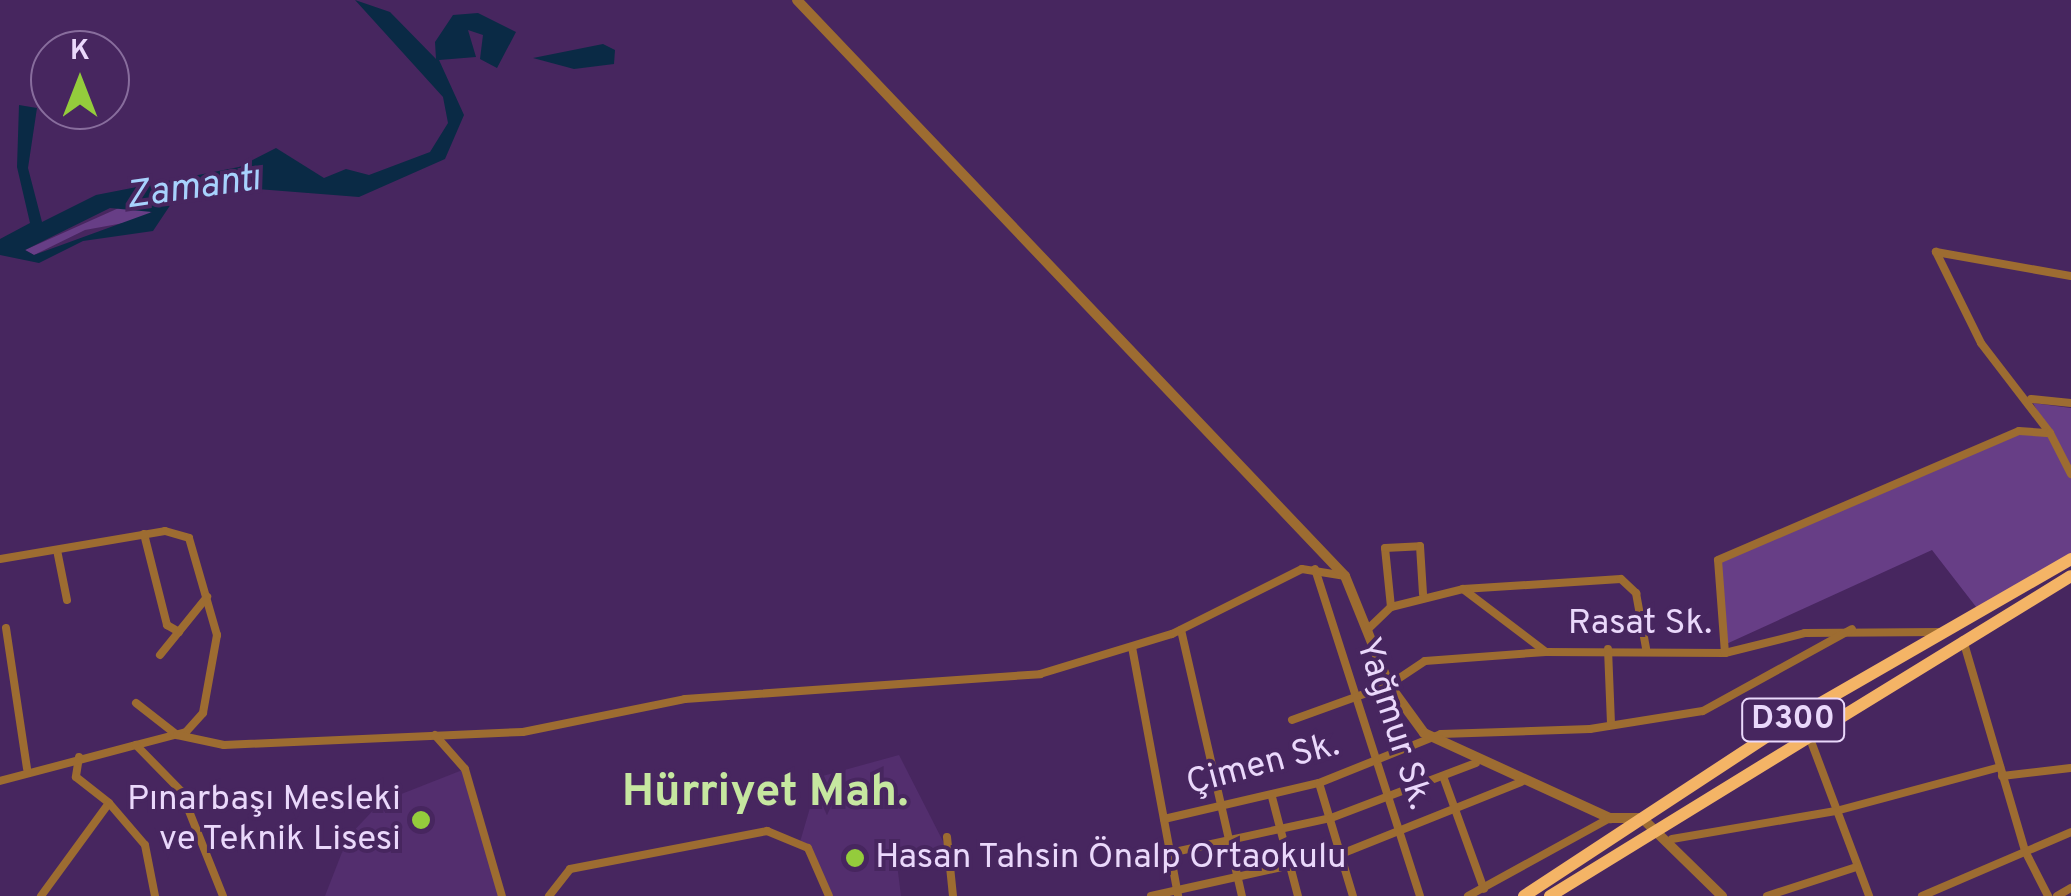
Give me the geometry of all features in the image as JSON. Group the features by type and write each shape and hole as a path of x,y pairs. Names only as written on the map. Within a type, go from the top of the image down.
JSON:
{"highway":[{"name":"D300","path":"1524,896 1642,818 2071,558"},
{"name":"D300","path":"1555,895 1808,732 2071,576"}],"street":[{"path":"798,0 1345,576 1389,685 1430,738 1476,762 1610,818 1642,818 1672,839 1722,896"},
{"path":"2071,276 1936,252 1981,343 2031,399 2071,474"},
{"path":"2031,399 2071,403"},
{"path":"1724,653 1718,560 2019,430 2050,434"},
{"path":"144,534 167,625 179,632"},
{"path":"0,559 144,534 190,538 207,597 216,655 203,713 177,735"},
{"path":"1391,606 1385,548 1420,546 1423,594"},
{"path":"57,550 67,600"},
{"path":"0,781 27,768 177,735 224,744 524,732 685,699 1040,674 1181,630 1314,569 1345,576"},
{"name":"Yağmur Sk.","path":"1314,569 1420,896"},
{"path":"1368,629 1391,606 1423,594 1620,579 1636,594 1646,648"},
{"name":"Rasat Sk.","path":"1463,589 1546,652 1646,648 1724,653 1852,630 1945,632"},
{"path":"160,655 207,597"},
{"path":"6,628 27,768"},
{"path":"1181,630 1242,896"},
{"name":"Çimen Sk.","path":"1164,819 1222,810 1319,783 1430,738 1611,724 1703,711 1852,630"},
{"path":"1962,639 2025,851 2048,896"},
{"path":"1132,648 1178,894"},
{"path":"1608,649 1611,724"},
{"path":"1292,720 1389,685 1425,661 1546,652"},
{"path":"136,703 177,735"},
{"path":"1808,732 1869,896"},
{"path":"435,736 465,769 502,896"},
{"path":"136,745 182,792 223,896"},
{"path":"79,756 76,777 109,803 145,844 155,896"},
{"path":"1170,853 1230,844 1330,818 1476,762"},
{"path":"1672,839 1836,811 2001,771 2071,768"},
{"path":"1442,776 1484,888"},
{"path":"1152,896 1291,869 1340,854 1458,812 1521,782"},
{"path":"1319,783 1353,896"},
{"path":"1272,796 1298,896"},
{"path":"41,896 109,803"},
{"path":"1468,896 1610,818"},
{"path":"549,896 570,869 767,832 808,848 829,896"},
{"path":"1922,896 2071,832"},
{"path":"947,837 952,896"},
{"path":"1767,896 1856,867"},
{"path":"2058,896 2071,888"}],"shaded area":[{"path":"121,207 150,209 151,218 85,230 34,255 25,250"},
{"path":"2033,403 2071,408 2071,559 1980,612 1932,550 1724,645 1718,560 2022,430 2049,432"},
{"path":"899,755 949,853 896,856 901,896 829,896 800,842 819,777"},
{"name":"Pınarbaşı Mesleki ve Teknik Lisesi","path":"465,769 502,896 325,896 348,837 381,802"}],"water":[{"name":"Zamantı","path":"355,0 390,12 436,59 435,42 453,15 478,13 516,32 497,68 480,59 483,35 468,30 476,57 439,60 464,115 445,159 359,197 231,187 173,201 153,231 83,241 39,263 0,255 0,239 30,223 17,167 19,105 30,107 30,130 34,130 28,168 42,222 96,195 239,167 276,148 324,178 346,169 369,175 430,152 448,123 443,97","holes":["110,208 152,212 34,255 25,250"]},
{"path":"603,44 615,50 614,64 574,69 533,58"}],"place":[{"name":"Pınarbaşı Mesleki ve Teknik Lisesi","path":"421,820"},
{"name":"Hasan Tahsin Önalp Ortaokulu","path":"855,858"}],"district":[{"name":"Hürriyet Mah.","path":"765,794"}]}
